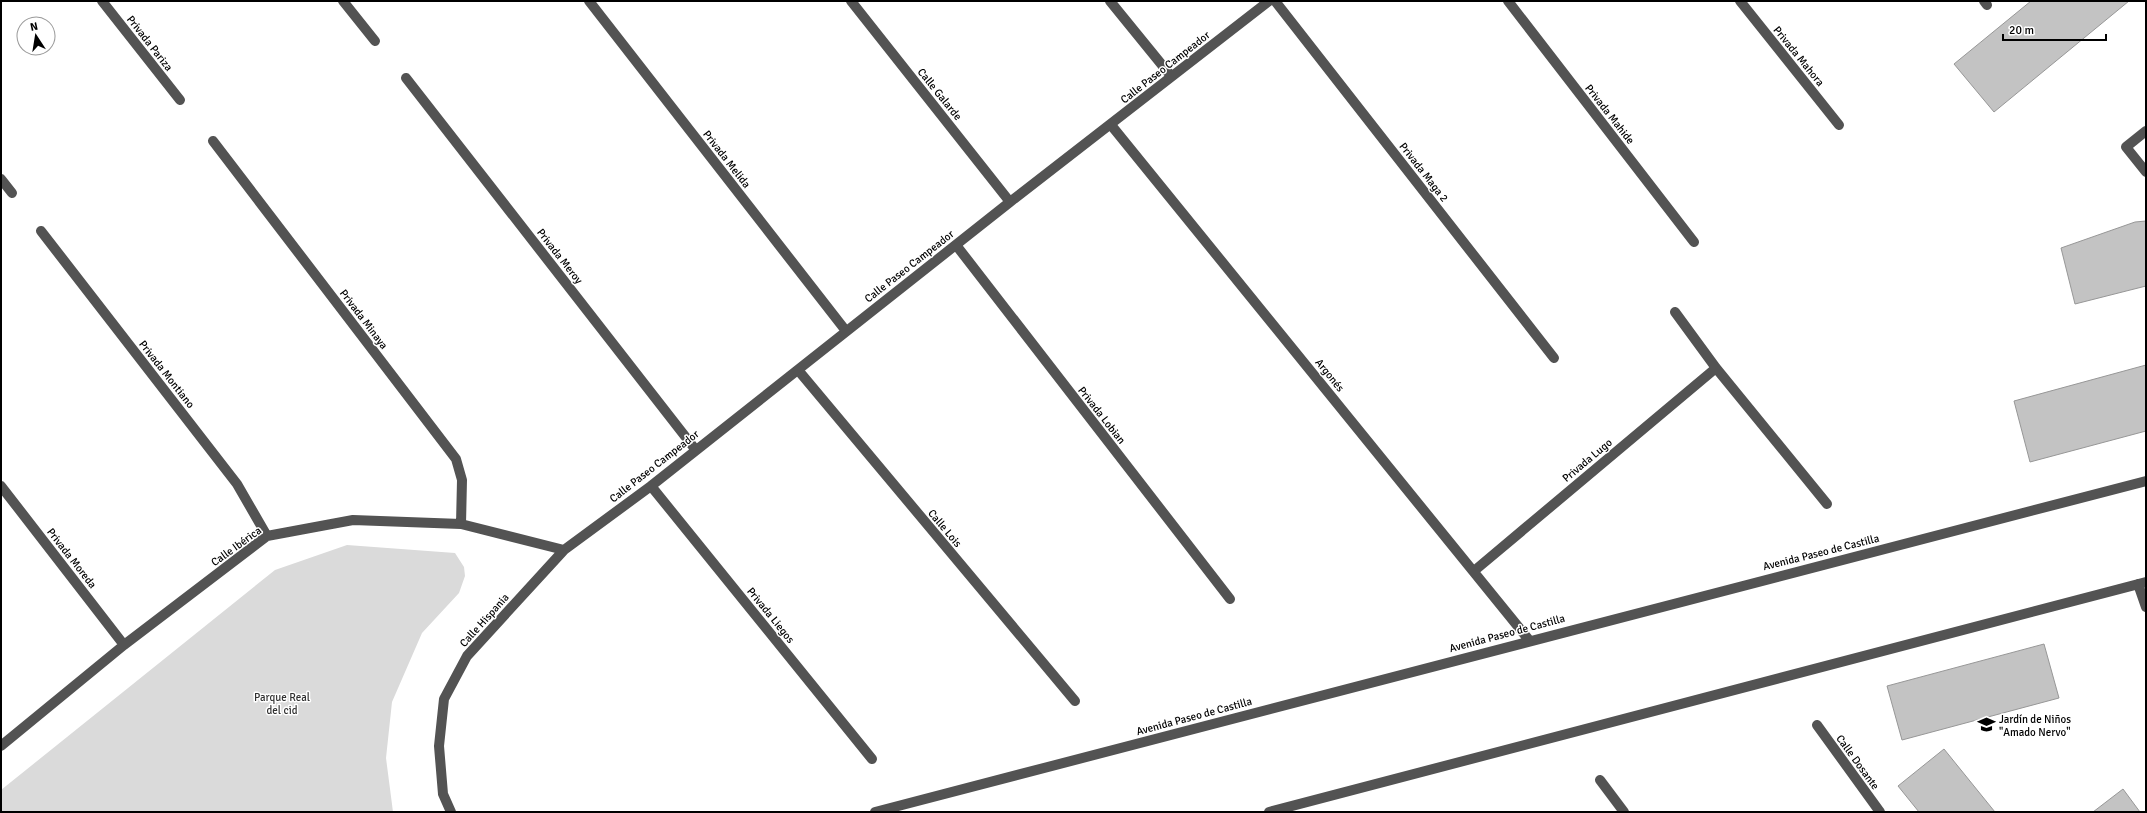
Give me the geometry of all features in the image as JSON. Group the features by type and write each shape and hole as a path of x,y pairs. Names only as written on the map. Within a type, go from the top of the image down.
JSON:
{"street":[{"name":"Privada Pariza","path":"102,1 180,100"},
{"path":"343,1 375,41"},
{"name":"Privada Melida","path":"589,1 846,331"},
{"name":"Calle Galarde","path":"851,1 1010,202"},
{"path":"1110,1 1171,76"},
{"name":"Calle Paseo Campeador","path":"564,550 651,486 695,449 1269,1"},
{"name":"Privada Maga 2","path":"1275,1 1554,358"},
{"name":"Privada Mahide","path":"1508,1 1694,242"},
{"name":"Privada Mahora","path":"1740,1 1839,125"},
{"name":"Privada Meroy","path":"406,78 695,449"},
{"name":"Argonés","path":"1111,125 1530,640"},
{"path":"2146,131 2126,147 2146,172"},
{"name":"Privada Minaya","path":"213,141 456,459 462,480 461,524"},
{"path":"1,179 12,193"},
{"name":"Privada Montiano","path":"41,231 237,484 267,536"},
{"name":"Privada Lobian","path":"956,245 1230,599"},
{"path":"1675,312 1716,368 1827,504"},
{"name":"Privada Lugo","path":"1474,571 1716,368"},
{"name":"Calle Lois","path":"798,370 1074,701"},
{"name":"Avenida Paseo de Castilla","path":"875,812 1530,640 2146,481"},
{"name":"Privada Moreda","path":"1,486 124,645"},
{"name":"Privada Liegos","path":"651,486 872,759"},
{"name":"Calle Ibérica","path":"1,746 124,645 267,536 353,520 461,524 564,550"},
{"name":"Calle Hispania","path":"451,812 443,794 439,746 444,699 467,656 564,550"},
{"path":"1269,812 2142,583 2146,607"},
{"name":"Calle Dosante","path":"1817,725 1880,812"},
{"path":"1600,780 1624,812"}],"green space":[{"name":"Parque Real del cid","path":"347,545 455,553 464,567 465,576 459,593 422,633 392,702 386,758 393,812 1,812 1,790 275,570"}],"building":[{"path":"2031,1 2129,1 1994,112 1954,64"},
{"path":"2146,221 2146,286 2075,304 2061,248 2135,222"},
{"path":"2146,365 2146,431 2030,462 2014,401"},
{"path":"2044,644 2059,698 1902,740 1887,686"},
{"path":"1944,749 1995,812 1919,812 1898,786"},
{"path":"2123,789 2140,812 2093,812"}],"place":[{"name":"Jardín de Niños \"Amado Nervo\"","path":"1986,725"}]}
